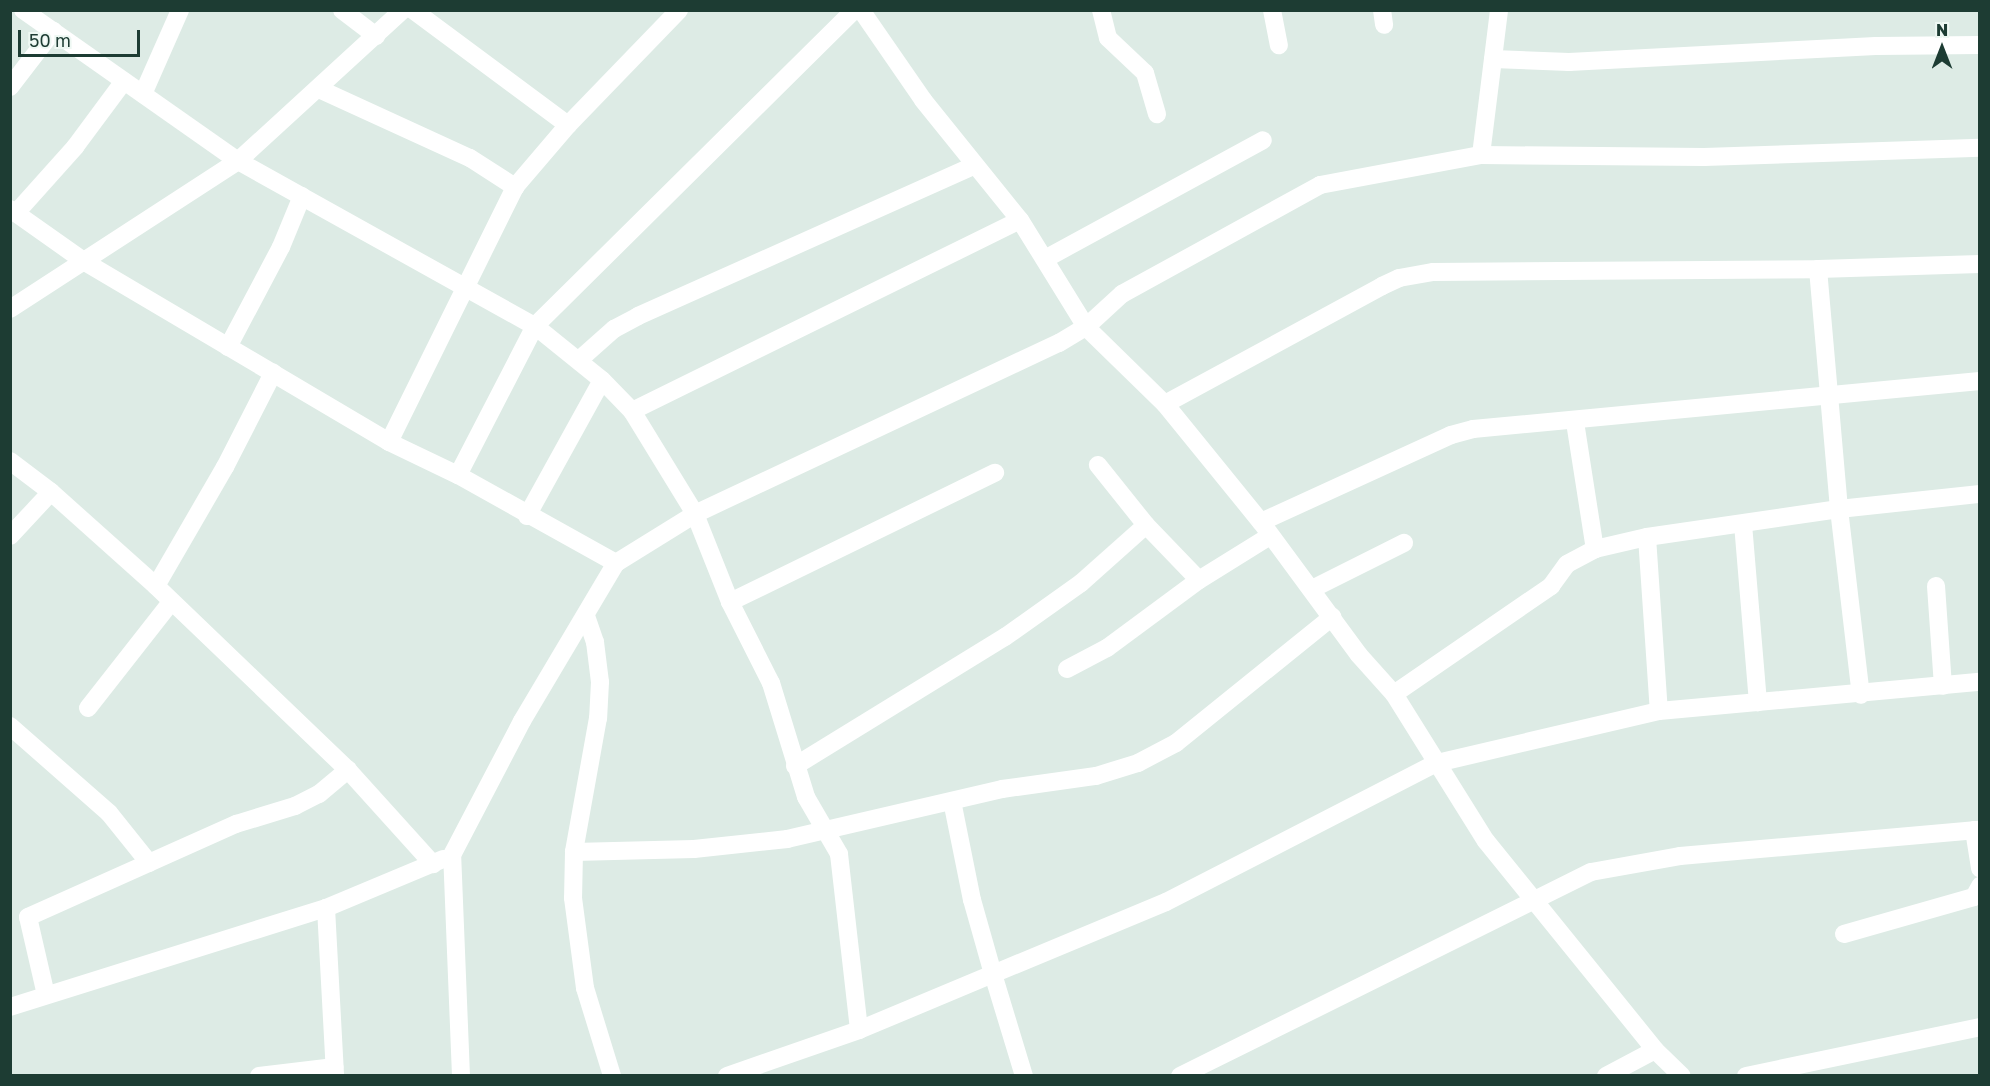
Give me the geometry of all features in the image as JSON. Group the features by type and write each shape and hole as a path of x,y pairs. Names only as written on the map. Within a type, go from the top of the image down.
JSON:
{"street":[{"path":"23,10 238,161 465,285 535,326 602,380 632,411 695,514 730,602 771,683 806,797 829,831 842,866 860,1030"},
{"path":"143,94 180,10"},
{"path":"342,10 376,36"},
{"path":"10,309 238,161 403,10"},
{"path":"413,10 568,125"},
{"path":"458,475 535,326 810,58 854,10"},
{"path":"861,10 884,47 1020,220 1086,327 1164,404 1265,529 1359,655 1394,694 1486,841 1655,1050 1682,1076"},
{"path":"1101,10 1108,38 1145,73 1157,114"},
{"path":"1272,10 1279,45"},
{"path":"1481,155 1499,10"},
{"path":"389,442 515,188 568,125 668,15"},
{"path":"10,87 52,31"},
{"path":"1493,59 1569,62 1876,46 1980,45"},
{"path":"124,81 75,147 13,211 85,262 389,442 458,475 526,516 616,563"},
{"path":"319,89 470,158 515,188"},
{"path":"1045,259 1263,140"},
{"path":"461,1076 452,855 522,721 616,563 695,514 1086,327 1122,294 1298,193 1320,184 1481,155 1774,156 1980,148"},
{"path":"579,360 614,329 638,316 975,165"},
{"path":"228,347 276,256 302,196"},
{"path":"632,411 1020,220"},
{"path":"1164,404 1399,278 1433,272 1818,269 1980,264"},
{"path":"1818,269 1839,509 1862,695"},
{"path":"156,586 225,468 273,373"},
{"path":"526,516 602,380"},
{"path":"1067,669 1107,648 1265,529 1451,435 1473,429 1575,422 1830,392 1980,381"},
{"path":"1575,422 1594,549"},
{"path":"10,461 51,492 156,586 348,770 433,864"},
{"path":"1098,465 1146,525 1199,580"},
{"path":"730,602 995,473"},
{"path":"10,536 51,492"},
{"path":"1394,694 1551,586 1568,564 1594,549 1647,537 1839,509 1980,494"},
{"path":"1743,524 1758,702"},
{"path":"795,766 1005,637 1081,583 1146,525"},
{"path":"1647,537 1659,711"},
{"path":"1312,589 1404,543"},
{"path":"1935,586 1943,686"},
{"path":"88,708 171,602"},
{"path":"586,616 595,642 600,682 574,852 573,898 585,988 612,1076"},
{"path":"574,852 694,849 829,831 1002,789 1096,776 1138,764 1176,743 1332,617"},
{"path":"727,1076 860,1030 1166,902 1437,763 1659,711 1862,695 1980,682"},
{"path":"10,726 109,813 149,863"},
{"path":"46,995 28,917 236,824 294,806 319,794 348,770"},
{"path":"951,801 972,900 1019,1074"},
{"path":"1180,1076 1590,872 1680,856 1977,830 1980,869"},
{"path":"10,1007 46,995 124,975 326,908 452,855"},
{"path":"1844,934 1974,897 1980,886"},
{"path":"259,1076 335,1071 326,908"},
{"path":"1746,1076 1980,1027"},
{"path":"1606,1076 1655,1050"}]}
